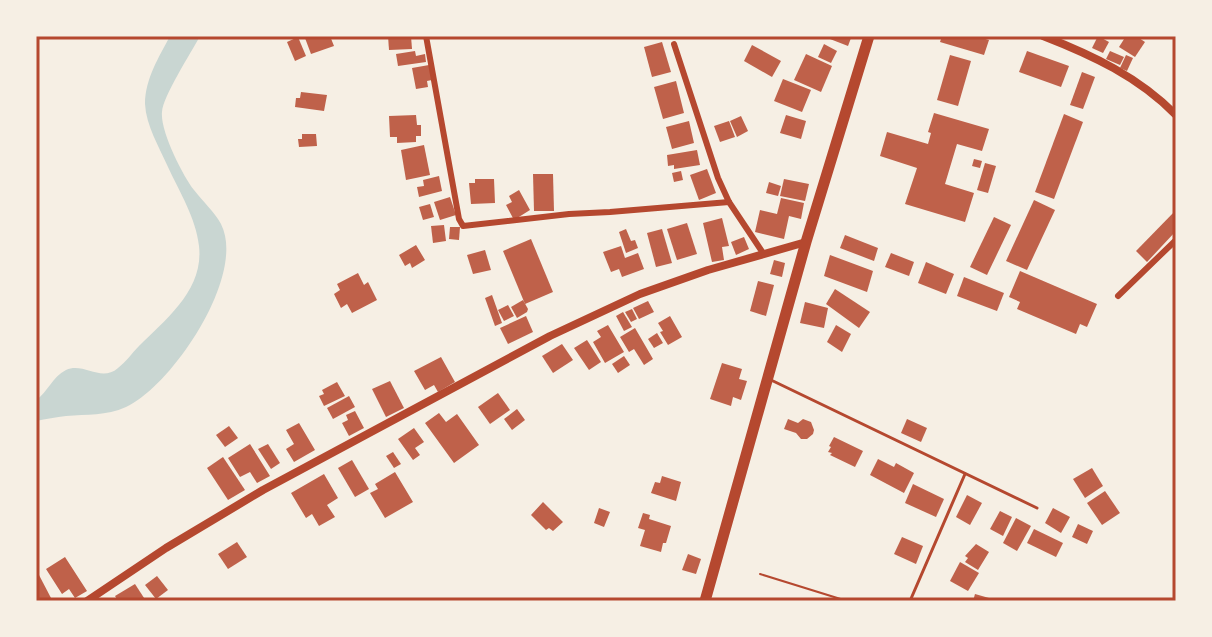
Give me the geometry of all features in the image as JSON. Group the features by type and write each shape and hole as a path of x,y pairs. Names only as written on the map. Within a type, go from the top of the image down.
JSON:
{"highway":[{"path":"705,601 806,242 869,36"}],"street":[{"path":"426,36 462,225 729,202"},
{"path":"1043,36 1114,68 1159,99 1176,115"},
{"path":"674,44 718,178 729,202 763,253"},
{"path":"1118,296 1176,240"},
{"path":"87,601 166,548 263,490 550,336 640,294 806,242"}],"lane":[{"path":"767,378 1037,508"},
{"path":"910,601 965,474"}],"path":[{"path":"760,574 847,601"}],"shaded area":[{"path":"170,36 200,36 167,96 162,120 184,175 221,224 226,246 224,271 200,327 164,377 144,395 126,407 111,412 36,421 36,400 57,377 73,368 105,374 118,368 171,314 196,276 199,246 194,225 154,136 145,104 150,77"}],"building":[{"path":"330,36 334,46 311,54 305,38"},
{"path":"388,36 411,36 412,49 389,50"},
{"path":"831,36 851,38 848,46 830,39"},
{"path":"942,36 975,36 989,40 984,55 940,42"},
{"path":"1098,36 1109,42 1103,53 1092,48"},
{"path":"1126,36 1136,36 1145,42 1135,57 1119,47"},
{"path":"298,37 306,56 295,61 287,42"},
{"path":"662,42 671,72 652,77 644,47"},
{"path":"824,44 837,51 831,63 818,57"},
{"path":"752,45 781,61 772,77 744,61"},
{"path":"415,51 416,56 425,54 426,62 398,66 396,54"},
{"path":"1027,51 1069,66 1061,87 1019,72"},
{"path":"1110,51 1124,57 1120,65 1106,59"},
{"path":"806,54 832,66 821,92 794,80"},
{"path":"950,55 971,61 958,106 937,100"},
{"path":"1126,55 1133,58 1127,71 1120,68"},
{"path":"429,65 432,80 427,81 428,87 416,89 412,68"},
{"path":"1082,72 1095,77 1083,109 1070,105"},
{"path":"783,79 811,90 802,112 774,101"},
{"path":"676,81 684,113 663,119 654,87"},
{"path":"301,92 327,95 324,111 295,107 296,98 300,98"},
{"path":"934,113 989,129 982,151 957,144 945,184 974,193 965,222 905,204 917,168 880,156 887,132 928,144"},
{"path":"1064,114 1083,122 1054,199 1035,192"},
{"path":"416,115 417,125 421,125 421,136 416,136 416,142 397,143 397,137 390,137 389,116"},
{"path":"786,115 806,121 801,139 780,133"},
{"path":"741,116 748,131 737,137 730,121"},
{"path":"689,121 694,143 672,149 666,127"},
{"path":"729,121 735,137 720,142 714,126"},
{"path":"302,134 316,134 317,146 299,147 298,139 302,139"},
{"path":"424,145 430,175 406,180 401,150"},
{"path":"697,150 700,165 674,169 674,165 668,166 667,155"},
{"path":"974,159 982,161 980,168 972,166"},
{"path":"985,163 996,166 988,193 977,190"},
{"path":"707,169 716,193 699,200 690,175"},
{"path":"681,171 683,180 674,182 672,173"},
{"path":"533,174 553,174 554,211 534,211"},
{"path":"439,176 442,191 419,197 417,187 424,186 423,180"},
{"path":"475,179 494,179 495,203 471,204 469,183 475,183"},
{"path":"784,179 809,184 805,201 780,196"},
{"path":"769,182 781,186 778,196 766,193"},
{"path":"519,190 530,210 514,220 506,205 512,202 509,196"},
{"path":"450,197 456,215 440,220 434,202"},
{"path":"781,198 804,203 801,219 789,216 784,239 755,232 760,210 777,214"},
{"path":"1034,200 1055,210 1027,270 1006,261"},
{"path":"430,204 434,217 423,220 419,207"},
{"path":"1176,210 1176,231 1147,262 1136,251"},
{"path":"994,217 1011,225 987,275 970,267"},
{"path":"722,218 729,246 722,247 724,260 712,262 703,223"},
{"path":"687,223 697,254 677,260 667,229"},
{"path":"444,225 446,241 433,243 431,226"},
{"path":"450,227 460,227 459,240 449,239"},
{"path":"626,229 638,248 626,253 619,232"},
{"path":"662,229 672,263 656,267 647,233"},
{"path":"845,235 878,248 874,261 840,248"},
{"path":"744,237 749,249 736,255 731,242"},
{"path":"531,239 553,292 525,304 503,251"},
{"path":"416,245 425,260 412,268 410,263 405,266 399,255"},
{"path":"621,246 625,258 638,253 644,269 622,277 619,269 611,272 603,252"},
{"path":"485,250 491,270 473,274 467,255"},
{"path":"891,253 914,262 909,276 885,267"},
{"path":"830,255 873,271 867,292 824,276"},
{"path":"774,260 785,263 782,277 770,274"},
{"path":"926,262 954,274 946,294 918,283"},
{"path":"1020,271 1097,304 1087,327 1080,324 1076,334 1017,309 1020,302 1009,297"},
{"path":"358,273 364,285 368,282 377,300 352,313 347,304 341,308 334,294 340,290 337,284"},
{"path":"964,277 1004,293 997,311 957,296"},
{"path":"758,281 774,285 766,316 750,311"},
{"path":"835,289 870,312 859,328 826,304"},
{"path":"492,295 502,323 495,326 485,298"},
{"path":"523,300 527,312 517,318 511,307"},
{"path":"648,301 654,312 639,319 633,308"},
{"path":"805,302 828,308 824,328 800,323"},
{"path":"508,305 514,316 504,321 498,310"},
{"path":"632,309 637,319 631,322 625,312"},
{"path":"623,312 632,327 624,331 616,316"},
{"path":"526,316 533,332 508,344 500,328"},
{"path":"670,316 682,337 668,345 658,323"},
{"path":"608,325 624,352 605,363 593,342 601,337 597,331"},
{"path":"836,325 851,334 842,352 827,342"},
{"path":"635,328 653,359 644,365 634,349 629,352 620,337"},
{"path":"657,333 663,343 654,348 648,339"},
{"path":"587,340 601,362 589,370 574,348"},
{"path":"562,344 573,360 553,373 542,356"},
{"path":"624,356 630,365 618,373 612,364"},
{"path":"441,357 455,382 438,392 434,385 425,390 414,371"},
{"path":"722,363 742,369 739,379 747,381 741,400 733,397 731,406 710,399"},
{"path":"390,381 404,408 386,417 372,389"},
{"path":"337,382 345,396 324,406 319,396 324,394 322,390"},
{"path":"498,393 510,410 490,424 478,407"},
{"path":"349,396 355,407 333,419 327,408"},
{"path":"517,409 525,420 512,430 504,419"},
{"path":"355,411 364,428 349,436 342,423 348,420 346,415"},
{"path":"439,413 446,422 457,414 479,445 454,463 425,423"},
{"path":"788,419 798,423 803,419 811,422 813,434 801,439 796,433 784,429"},
{"path":"907,419 927,428 921,442 901,433"},
{"path":"299,423 315,450 294,462 286,449 294,444 286,430"},
{"path":"229,426 238,438 225,447 216,435"},
{"path":"414,428 424,442 415,448 420,455 413,460 398,439"},
{"path":"834,437 863,451 855,467 830,455 829,446"},
{"path":"250,444 270,476 257,483 250,472 240,477 228,458"},
{"path":"268,444 280,463 271,469 258,449"},
{"path":"393,452 401,464 394,468 386,456"},
{"path":"223,457 245,490 228,500 207,468"},
{"path":"878,459 894,467 896,463 914,473 904,493 870,475"},
{"path":"352,460 369,489 355,497 338,468"},
{"path":"1092,468 1103,486 1085,498 1073,479"},
{"path":"395,472 413,502 385,518 370,493 378,489 375,484"},
{"path":"324,474 338,498 327,505 335,517 319,526 312,514 306,518 291,493"},
{"path":"662,476 681,482 676,501 651,493 655,482 660,483"},
{"path":"913,484 944,499 936,517 905,503"},
{"path":"1105,491 1120,513 1102,525 1087,503"},
{"path":"967,495 982,503 970,525 956,517"},
{"path":"543,502 563,522 553,531 549,528 546,530 531,515"},
{"path":"599,508 610,512 604,527 594,523"},
{"path":"1053,508 1070,517 1061,533 1045,523"},
{"path":"1000,511 1012,517 1003,536 990,529"},
{"path":"643,513 650,515 649,519 671,526 661,552 640,546 645,530 638,528"},
{"path":"1016,518 1031,526 1017,551 1003,543"},
{"path":"1078,524 1093,531 1087,544 1072,537"},
{"path":"1034,529 1063,543 1056,557 1027,543"},
{"path":"902,537 923,546 916,564 894,554"},
{"path":"237,542 247,557 228,569 218,554"},
{"path":"976,544 989,552 978,570 965,562 968,558 965,556"},
{"path":"688,554 701,559 696,574 682,570"},
{"path":"65,557 87,591 75,598 69,589 62,594 46,569"},
{"path":"960,562 979,573 968,591 950,581"},
{"path":"39,575 51,598 44,601 36,601 36,577"},
{"path":"157,576 168,590 156,599 145,585"},
{"path":"135,584 146,601 118,601 115,596"},
{"path":"975,594 996,600 996,601 973,601"}]}
